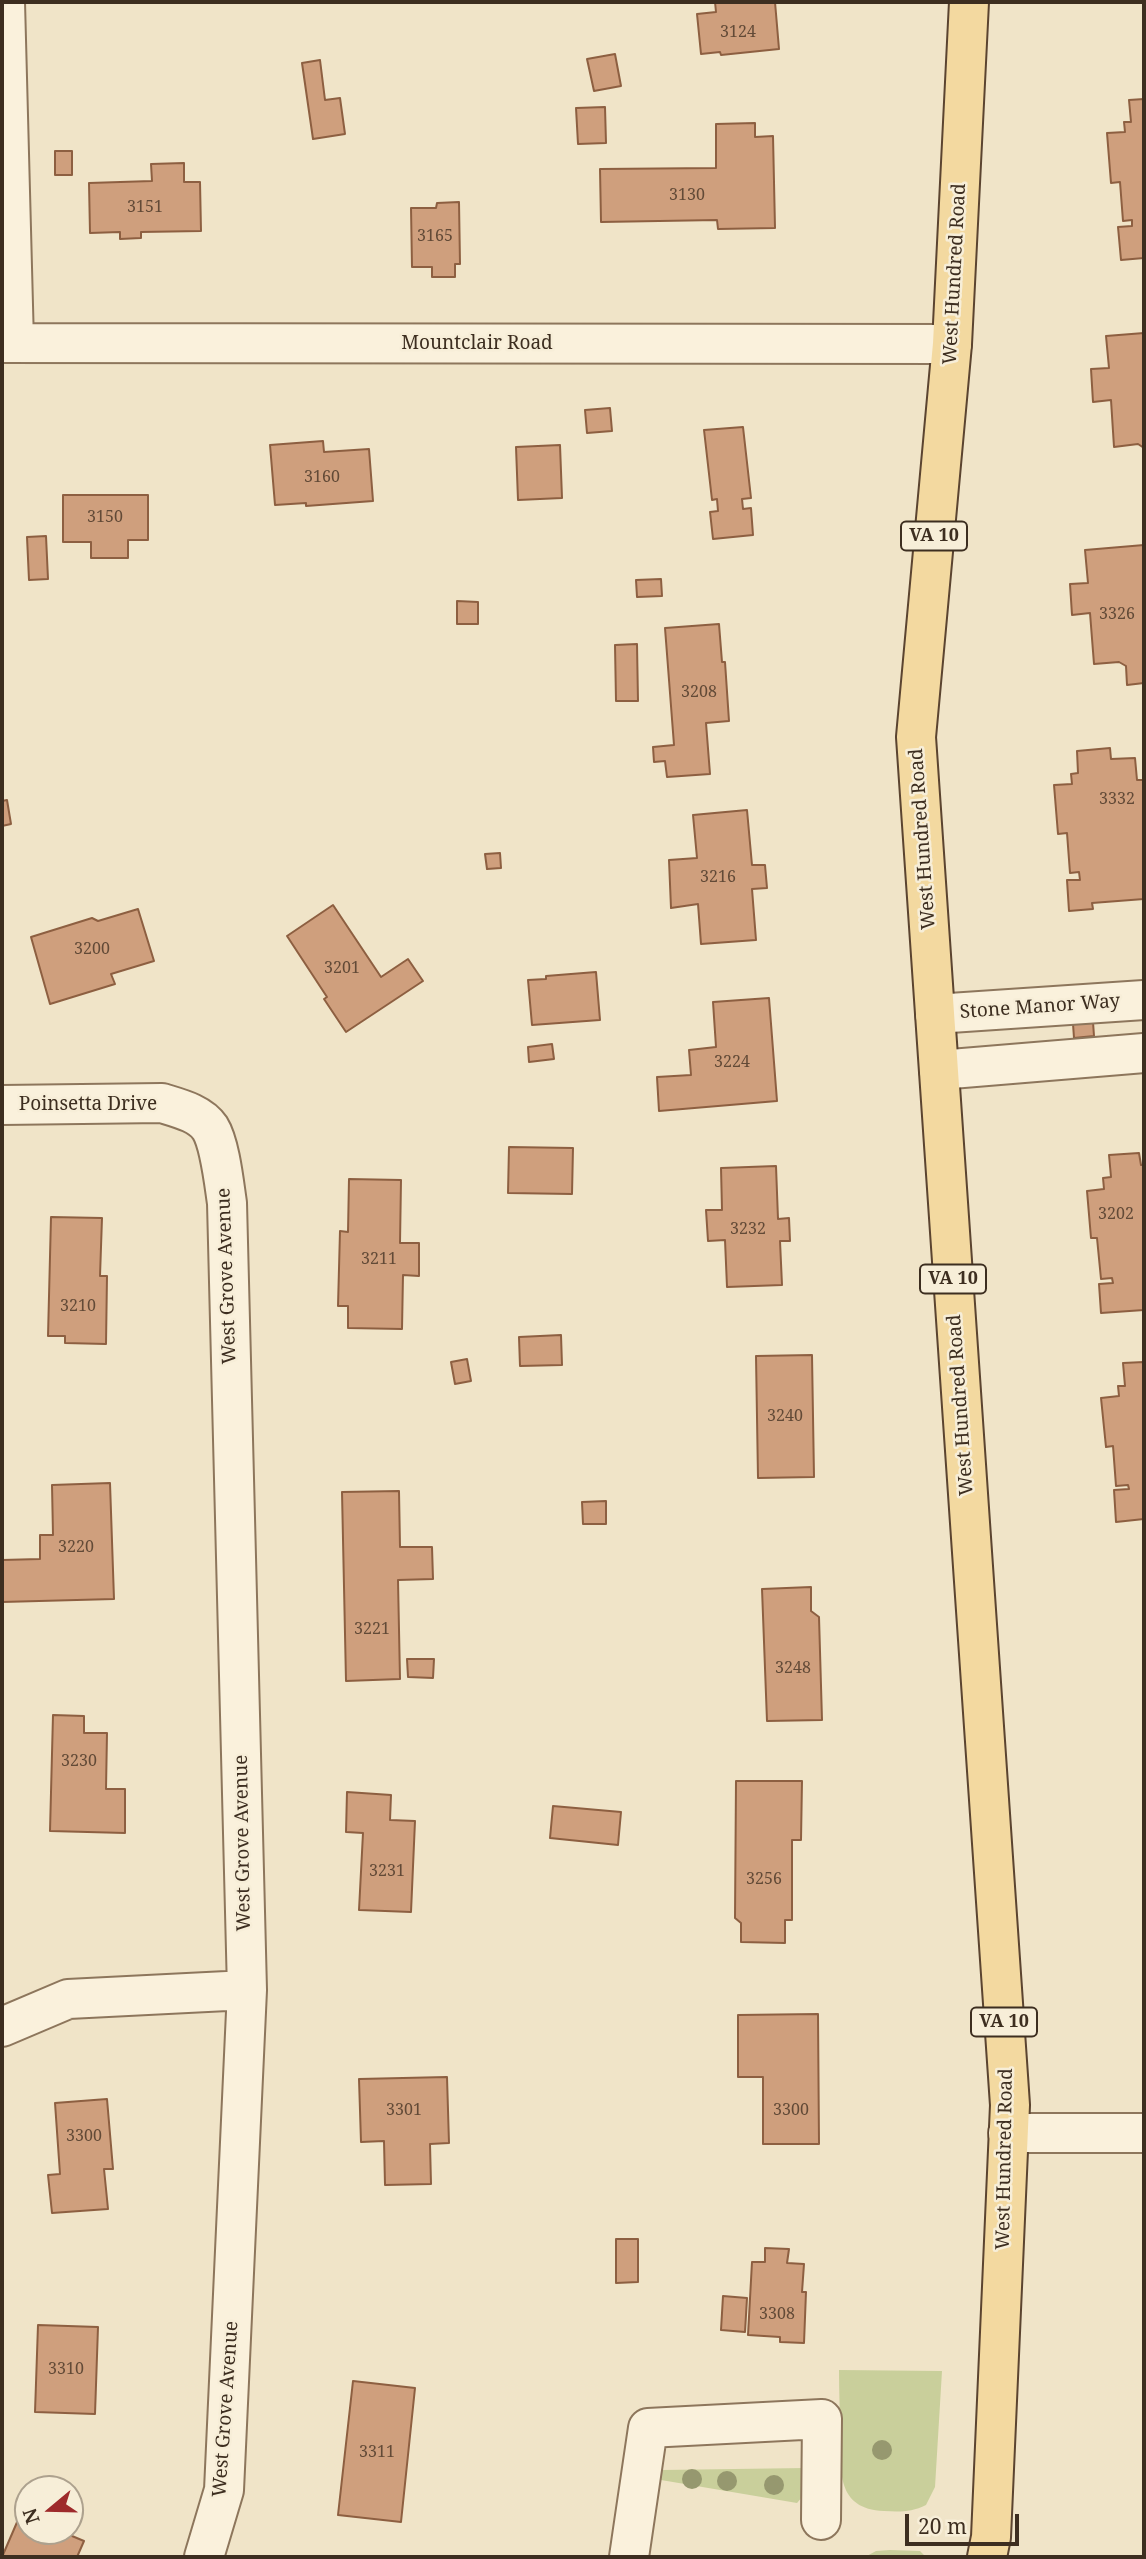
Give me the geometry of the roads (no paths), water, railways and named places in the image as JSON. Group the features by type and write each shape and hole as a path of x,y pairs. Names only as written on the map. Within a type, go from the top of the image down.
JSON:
{"main road":[{"name":"West Hundred Road","path":"969,2 952,344 916,737 1008,2077 1009,2133 987,2557"}],"street":[{"path":"5,2 8,343"},
{"name":"Mountclair Road","path":"8,343 952,344"},
{"name":"Stone Manor Way","path":"935,1014 1144,1000"},
{"path":"939,1070 1144,1053"},
{"name":"Poinsetta Drive","path":"2,1105 162,1103 187,1110 210,1127"},
{"name":"West Grove Avenue","path":"204,2557 224,2490 247,1990 227,1203 221,1165 210,1127"},
{"path":"2,2027 68,1999 247,1990"},
{"path":"1009,2133 1144,2133"},
{"path":"629,2557 648,2428 822,2419 821,2520"}]}
